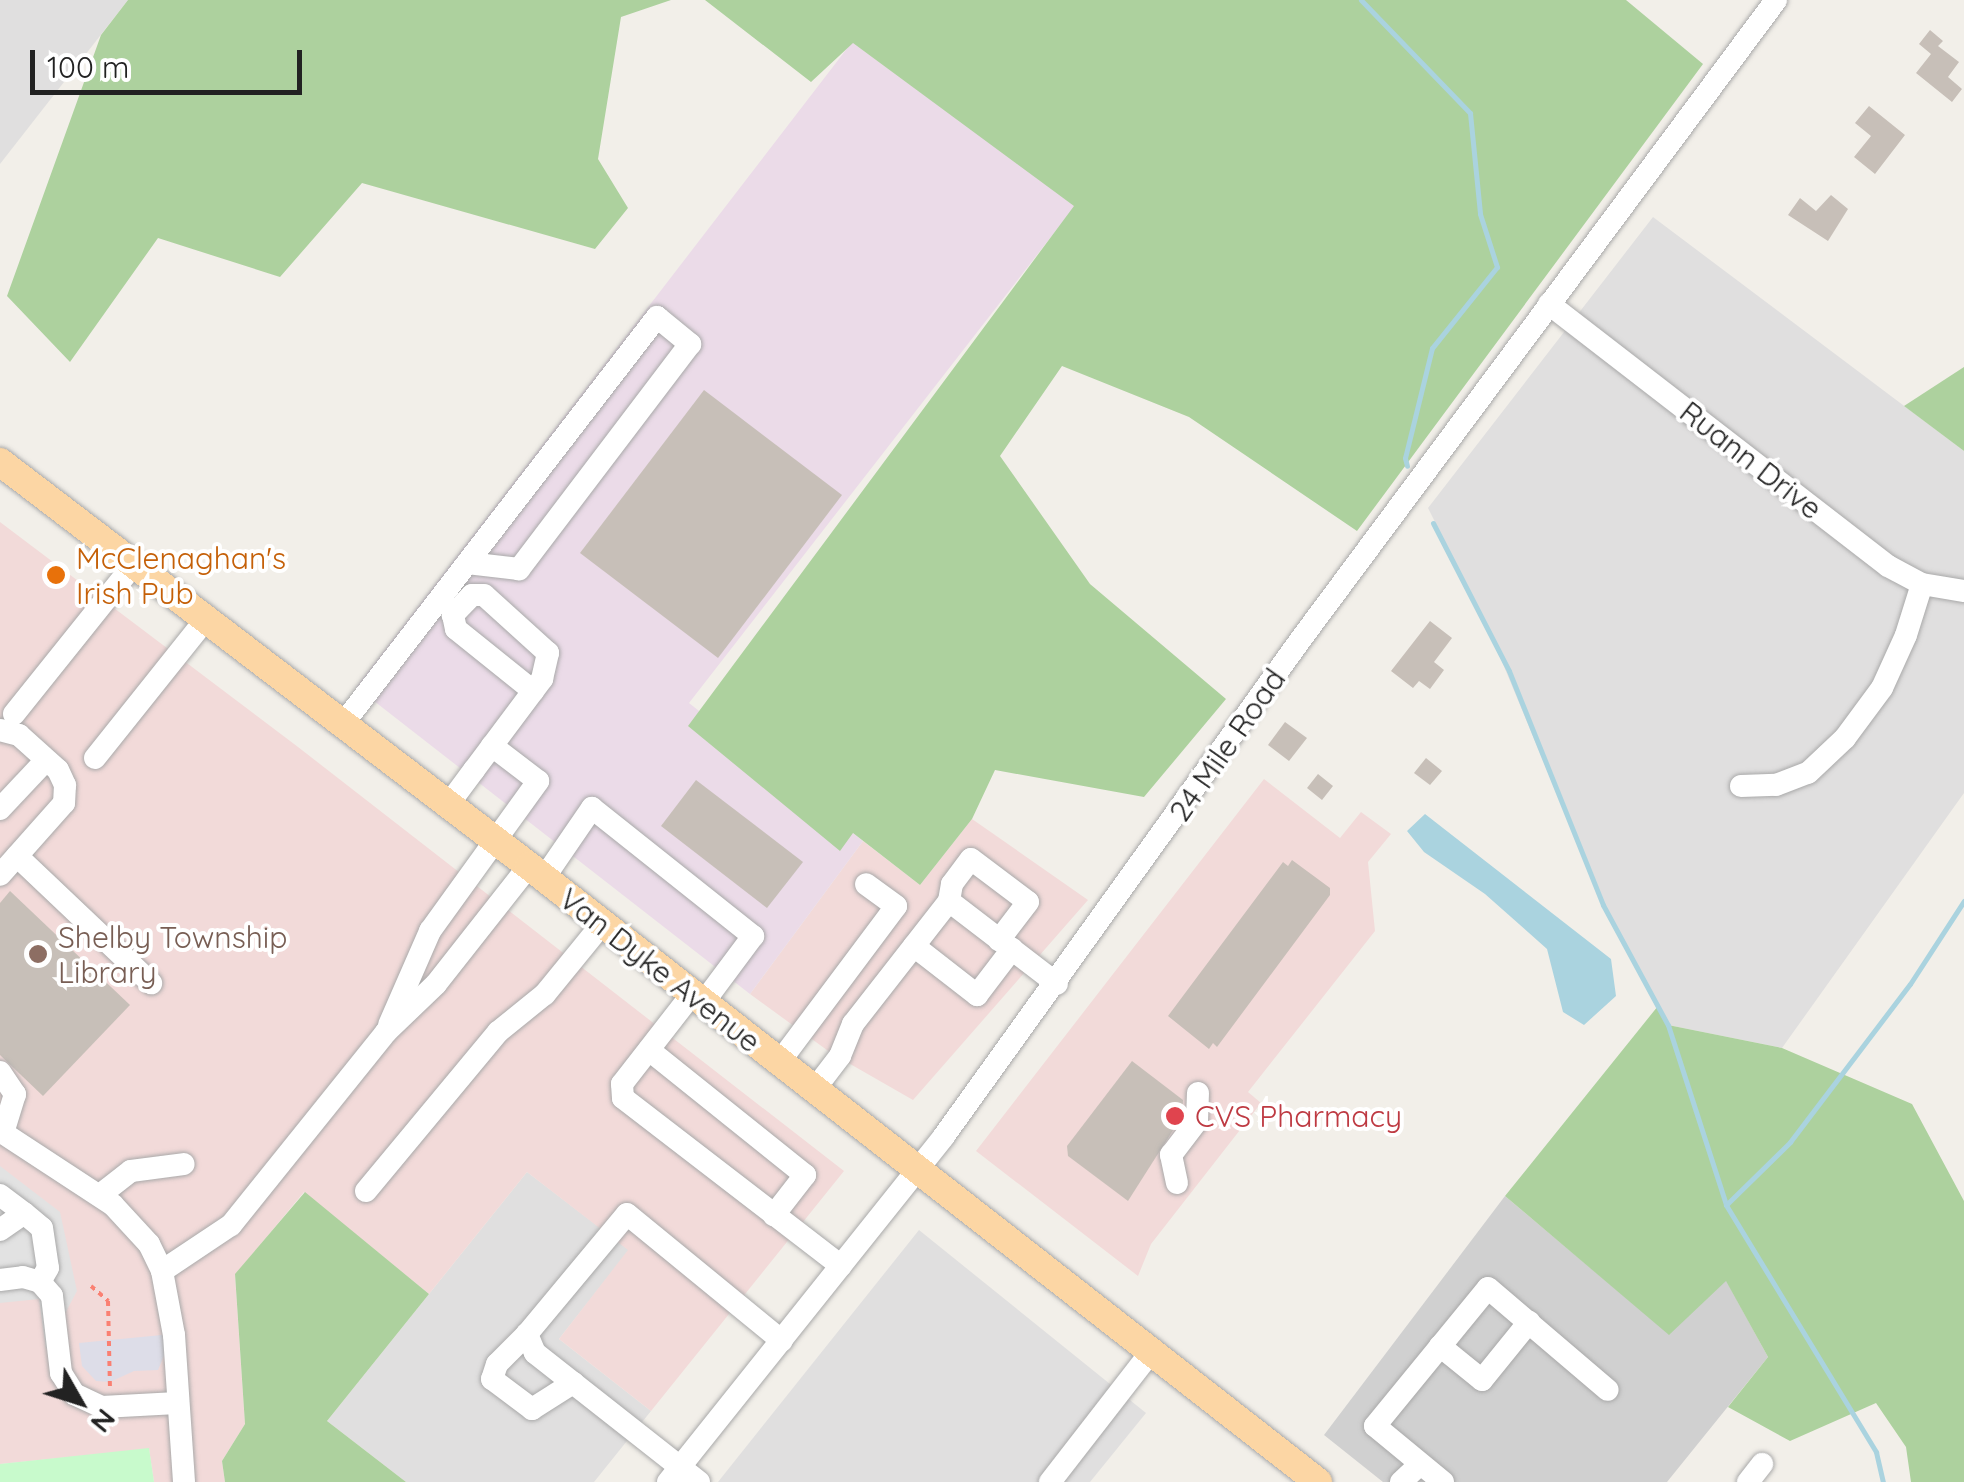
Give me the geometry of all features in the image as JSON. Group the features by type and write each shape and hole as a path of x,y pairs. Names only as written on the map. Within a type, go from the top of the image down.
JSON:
{"main road":[{"name":"Van Dyke Avenue","path":"2,466 536,872 1318,1482"}],"street":[{"name":"24 Mile Road","path":"674,1474 917,1170 1056,984 1302,639 1776,0"},
{"name":"Ruann Drive","path":"1549,304 1888,566 1922,584 1964,591"},
{"path":"343,724 656,317 690,344 519,569 468,563"},
{"path":"0,875 64,803 65,785 7,722 134,564"},
{"path":"1741,786 1776,785 1808,773 1845,738 1882,688 1906,635 1922,584"},
{"path":"95,758 206,619"},
{"path":"448,805 533,692"},
{"path":"386,1032 430,931 538,782 492,746"},
{"path":"0,809 46,760"},
{"path":"162,1272 231,1225 386,1032 436,984 592,808 753,936 649,1050 622,1084 622,1098 841,1266"},
{"path":"16,856 151,983"},
{"path":"814,1090 840,1056 853,1024 948,901 952,884 971,859 1028,902 977,995 914,946"},
{"path":"778,1064 896,906 866,884"},
{"path":"948,901 1056,984"},
{"path":"366,1191 498,1032 545,994 602,924"},
{"path":"430,931 462,952"},
{"path":"649,1050 805,1175 774,1215"},
{"path":"0,1072 15,1094 2,1132 100,1195 148,1244 162,1272 174,1335 184,1482"},
{"path":"1176,1183 1171,1155 1198,1121 1198,1093"},
{"path":"100,1195 132,1170 184,1164"},
{"path":"0,1195 42,1228 47,1241 48,1268 40,1282"},
{"path":"0,1230 24,1212"},
{"path":"574,1382 532,1410 492,1379 496,1364 527,1334 627,1214 782,1341"},
{"path":"0,1280 23,1277 40,1282 52,1296 65,1383 88,1402 111,1407 177,1403"},
{"path":"1444,1482 1375,1426 1488,1288 1608,1390"},
{"path":"1440,1346 1482,1380 1528,1322"},
{"path":"527,1334 535,1353 574,1382 674,1474 699,1482"},
{"path":"1050,1482 1152,1352"},
{"path":"1401,1482 1420,1464"}],"path":[{"path":"91,1286 108,1301 111,1407"}],"shaded area":[{"path":"0,0 128,0 0,164"},
{"path":"852,42 1075,206 689,703 863,841 750,994 356,687"},
{"path":"1653,217 1964,451 1964,793 1782,1048 1668,1025 1603,905 1488,628 1428,508"},
{"path":"0,522 298,747 844,1171 651,1411 559,1339 628,1250 527,1172 429,1294 304,1192 235,1275 245,1424 222,1461 225,1482 154,1482 149,1449 0,1464"},
{"path":"1264,779 1340,838 1361,812 1391,834 1368,862 1375,931 1248,1092 1261,1103 1151,1244 1138,1276 976,1151"},
{"path":"972,819 1088,900 913,1100 831,1053 750,994 863,841 920,885"},
{"path":"0,1166 60,1212 77,1291 46,1349 39,1299 0,1303"},
{"path":"527,1172 629,1250 559,1339 651,1411 594,1482 406,1482 327,1421"},
{"path":"1505,1196 1669,1334 1726,1280 1768,1357 1667,1482 1383,1482 1324,1435"},
{"path":"919,1230 1146,1413 1090,1482 718,1482"},
{"path":"162,1335 168,1346 158,1370 134,1371 110,1382 96,1381 82,1366 79,1343"}],"green space":[{"path":"128,0 671,0 621,17 598,159 628,208 595,249 362,183 280,277 158,238 70,362 7,296 101,35"},
{"path":"705,0 1626,0 1703,64 1357,531 1189,417 1062,366 1000,456 1090,584 1226,699 1144,797 995,770 972,819 920,885 853,833 840,851 688,726 1074,206 853,43 811,82"},
{"path":"1964,367 1964,451 1904,406"},
{"path":"1658,1006 1668,1025 1782,1048 1912,1104 1964,1201 1964,1482 1911,1482 1906,1447 1876,1403 1790,1441 1728,1407 1768,1357 1726,1281 1669,1335 1505,1196"},
{"path":"305,1192 429,1294 327,1421 406,1482 225,1482 222,1461 245,1424 235,1274"},
{"path":"149,1448 154,1482 0,1482 0,1464"}],"water":[{"path":"1425,814 1611,959 1616,996 1584,1025 1563,1012 1547,949 1485,894 1424,852 1407,831"}],"building":[{"path":"1930,30 1943,41 1938,46 1959,62 1948,77 1962,89 1952,102 1916,73 1931,54 1919,44"},
{"path":"1869,106 1905,135 1875,174 1854,157 1871,136 1855,123"},
{"path":"1831,195 1848,209 1828,241 1788,215 1800,198 1816,211"},
{"path":"704,390 842,495 718,658 580,553"},
{"path":"1430,621 1452,638 1434,662 1444,670 1430,689 1419,681 1413,688 1391,671"},
{"path":"1285,722 1307,738 1289,761 1268,745"},
{"path":"1426,758 1442,771 1430,785 1414,773"},
{"path":"1318,774 1333,786 1322,800 1307,788"},
{"path":"696,780 803,862 767,908 661,826"},
{"path":"1292,860 1330,888 1330,895 1217,1047 1213,1043 1209,1049 1168,1016 1283,862 1288,866"},
{"name":"Shelby Township Library","path":"10,891 130,1005 43,1096 0,1055 0,903"},
{"path":"1132,1061 1183,1100 1182,1116 1128,1201 1068,1156 1067,1146"}],"waterway":[{"path":"1361,0 1470,113 1480,214 1497,267 1432,348 1405,458 1407,466"},
{"path":"1433,523 1509,671 1603,905 1668,1025 1726,1205 1876,1452 1883,1482"},
{"path":"1726,1205 1790,1142 1910,984 1964,901"}],"place":[{"name":"McClenaghan's Irish Pub","path":"56,575"},
{"name":"Shelby Township Library","path":"38,954"},
{"name":"CVS Pharmacy","path":"1175,1116"}]}
